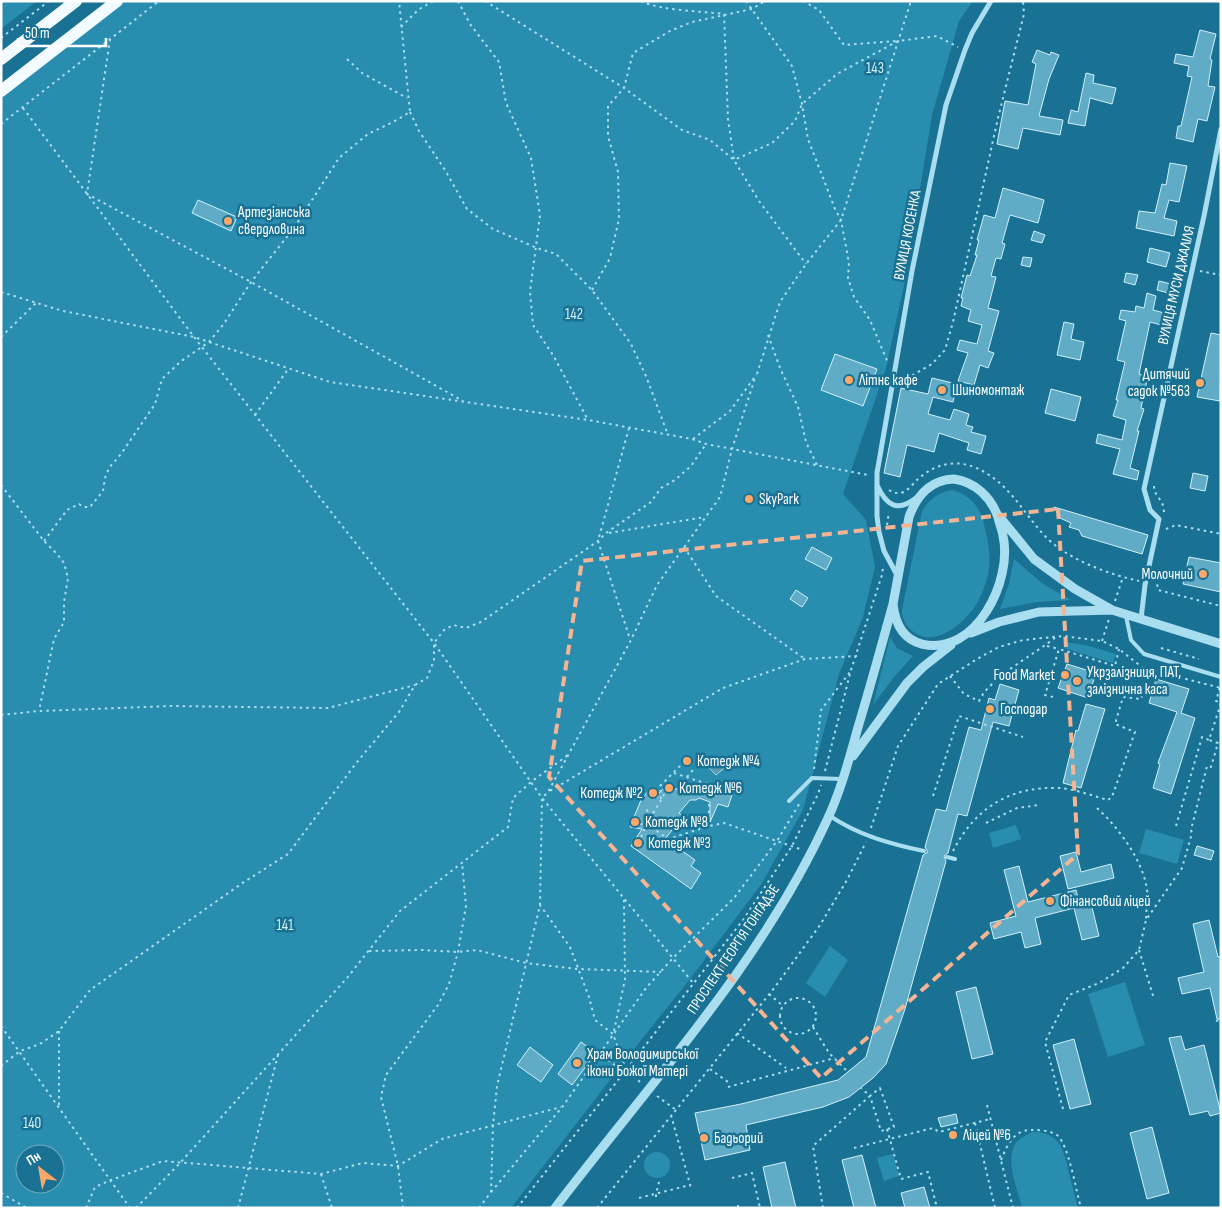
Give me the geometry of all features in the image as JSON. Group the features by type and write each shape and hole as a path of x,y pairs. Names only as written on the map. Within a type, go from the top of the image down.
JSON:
{"main road":[{"path":"1,59 76,1"},
{"path":"1,91 117,1"}],"street":[{"name":"ВУЛИЦЯ КОСЕНКА","path":"898,577 884,551 879,532 876,479 912,271 946,105 972,33 991,1"},
{"name":"ВУЛИЦЯ МУСИ ДЖАЛІЛЯ","path":"1141,619 1146,582 1159,519 1150,510 1144,489 1204,216 1221,129"},
{"path":"876,479 884,497 892,506 910,503 927,488 945,480 964,481 973,485 988,498 996,512 1034,559 1075,589 1112,610 1221,644"},
{"path":"919,496 913,504 909,517 893,604 899,626 909,639 929,645 942,645 999,622 1039,612 1112,610"},
{"path":"961,637 982,618 990,606 1000,582 1004,557 1004,537 996,512"},
{"name":"ПРОСПЕКТ ГЕОРГІЯ ГОНГАДЗЕ","path":"555,1208 724,993 779,909 812,853 830,816 849,760 893,604"},
{"name":"ПРОСПЕКТ ГЕОРГІЯ ГОНГАДЗЕ","path":"849,760 907,683 923,667 961,637"}],"lane":[{"path":"1125,614 1131,640 1144,654 1221,677"},
{"path":"789,801 812,778 842,779"},
{"path":"830,816 869,837 924,851"},
{"path":"947,857 954,859"}],"path":[{"path":"1,38 49,1"},
{"path":"1,124 159,1"},
{"path":"399,1 410,112 419,131 445,170 467,209 493,229 556,254 592,290 631,344 646,376 668,435"},
{"path":"401,27 418,10 433,1"},
{"path":"458,1 470,24 499,62 506,102 531,158 540,216 530,292 533,325 554,355 588,420"},
{"path":"485,1 624,88 682,130 710,140 734,160 759,200 806,264"},
{"path":"641,1 672,9 724,14"},
{"path":"746,1 792,66 802,104 808,139 835,210 841,220 849,263 848,278 854,297 870,320 894,378"},
{"path":"592,290 610,258 619,219 618,172 608,136 608,106 624,88 633,53 670,31 692,22 752,9 765,1"},
{"path":"803,1 819,10 844,45 937,36 965,50"},
{"path":"548,792 630,640 657,585 720,497 732,449 780,302 806,264 841,220 911,1"},
{"path":"893,387 932,364 945,350 953,322 998,118 1024,14 1023,1"},
{"path":"724,14 728,119 734,160"},
{"path":"87,194 110,39"},
{"path":"734,160 772,143 795,121 802,104 837,74 898,41"},
{"path":"347,59 362,74 408,98"},
{"path":"23,108 194,338 434,643 542,798 694,984"},
{"path":"44,541 67,510 78,504 84,507 90,506 103,491 109,468 121,454 154,404 162,379 180,362 209,342 224,325 251,282 294,228 339,158 368,134 410,112"},
{"path":"87,194 251,282 465,402"},
{"path":"1192,270 1221,275"},
{"path":"1,292 63,311 209,342 330,382 588,420 692,439 706,444 876,479 888,489 897,493 903,492 927,472 939,466 963,464 975,468 1005,487 1044,536 1075,558 1123,577 1146,582 1158,590 1221,606"},
{"path":"1,337 36,303"},
{"path":"768,335 780,368 798,407 806,442 817,466"},
{"path":"255,414 289,368"},
{"path":"692,439 730,411 756,375"},
{"path":"629,428 598,541 630,640"},
{"path":"1,715 39,711 171,706 328,708 415,685 427,678 434,660 434,643 444,630 453,625 466,628 481,622 598,541 606,533 651,502 662,488 691,466 706,444"},
{"path":"1,485 44,541 58,554 64,563 68,578 64,602 64,622 54,639 39,711"},
{"path":"517,1208 744,920 792,846 818,794 823,778 851,670 882,574 889,513 897,493"},
{"path":"606,533 706,517"},
{"path":"1163,530 1176,525 1221,534"},
{"path":"684,547 716,596 805,659"},
{"path":"1155,572 1158,590"},
{"path":"1102,641 1123,577"},
{"path":"597,1208 769,994 820,925 847,880 869,837 898,746 938,684 977,658 1023,640 1063,636 1102,641 1119,649 1142,668 1220,688 1216,701 1221,702 1210,740"},
{"path":"950,676 964,694 980,701 983,691 1056,637"},
{"path":"1046,645 1115,666 1119,649"},
{"path":"1161,648 1199,659"},
{"path":"1053,697 1045,695 1059,649"},
{"path":"491,1192 493,1125 497,1086 540,906 542,798 548,792 723,688 805,659 857,656"},
{"path":"812,778 822,710 851,670"},
{"path":"952,854 970,824 988,806 1015,793 1061,788 1108,800 1112,797 1136,732 1115,724 1123,697 1141,699 1150,670"},
{"path":"1,1066 20,1051 40,1044 59,1031 90,990 244,882 288,854 357,762 399,712 415,685"},
{"path":"933,796 958,716 1023,737"},
{"path":"1146,920 1182,868 1207,766 1211,767 1218,743 1202,737 1176,826"},
{"path":"136,1208 180,1163 347,978 400,911 508,827 513,798 568,754"},
{"path":"661,799 660,786 683,763"},
{"path":"687,777 693,770"},
{"path":"674,773 713,786"},
{"path":"709,793 713,786 721,782"},
{"path":"641,838 665,793"},
{"path":"656,796 661,799"},
{"path":"479,1208 563,1106 646,988 673,958 734,898 776,841 802,798"},
{"path":"708,826 709,801"},
{"path":"986,823 1017,808 1039,805"},
{"path":"1062,1109 1045,1042 1069,995 1099,982 1123,968 1139,950 1146,920 1147,886 1137,858 1098,808"},
{"path":"646,810 653,813"},
{"path":"640,824 647,824 668,839 708,826 724,823 812,853"},
{"path":"403,1208 398,1166 381,1097 386,1075 438,1005 449,984 458,952 466,906 462,862"},
{"path":"624,900 625,979 613,1034 625,1071"},
{"path":"540,906 570,947 596,1020 613,1034"},
{"path":"369,951 423,950 458,952 477,950 526,963 578,969 662,972"},
{"path":"1139,950 1154,999"},
{"path":"769,994 784,1006"},
{"path":"799,998 810,1002 816,1013 813,1027 806,1033 789,1032 784,1028 780,1017 784,1006 793,999 799,998"},
{"path":"1216,1021 1221,1020"},
{"path":"1,1026 130,1208"},
{"path":"813,1027 829,1053 848,1072"},
{"path":"59,1031 59,1106"},
{"path":"738,1033 786,1068"},
{"path":"238,1208 279,1053"},
{"path":"728,1087 835,1058"},
{"path":"608,1060 676,1110"},
{"path":"709,1068 728,1082"},
{"path":"823,1208 813,1146 870,1096 880,1088 894,1127 881,1131 870,1096 861,1088"},
{"path":"987,1105 1013,1208"},
{"path":"86,1208 96,1187 163,1161 321,1174 363,1163 398,1166 442,1139 563,1106"},
{"path":"671,1115 691,1188"},
{"path":"854,1148 933,1128 940,1132 990,1119"},
{"path":"974,1123 996,1208"},
{"path":"888,1129 902,1179 928,1172 937,1208"},
{"path":"1001,1160 1008,1142 1026,1130 1043,1130 1056,1135 1065,1146 1081,1208"},
{"path":"732,1178 752,1173 760,1208"},
{"path":"321,1174 332,1208"},
{"path":"656,1195 660,1178"},
{"path":"639,1198 690,1185"},
{"path":"1,1193 27,1208"}],"highlighted area":[{"path":"1058,509 1078,854 821,1078 549,777 582,561"}],"green space":[{"path":"1,1 37,1 1,29"},
{"path":"117,1 973,1 959,21 932,115 905,281 886,368 843,494 866,520 875,567 863,617 839,674 803,810 762,883 690,979 511,1208 1,1208 1,91"},
{"path":"953,490 971,500 981,515 988,546 988,575 979,600 965,619 943,634 935,637 926,637 918,635 909,628 903,618 902,610 922,511 935,497 943,492"},
{"path":"1014,559 1043,584 1071,600 1036,602 1000,609 1009,584"},
{"path":"890,637 897,648 913,656 873,705"},
{"path":"1066,642 1085,645 1116,654 1113,663 1064,648"},
{"path":"1016,825 1021,839 993,848 989,833"},
{"path":"1146,829 1184,840 1177,864 1139,853"},
{"path":"830,946 848,960 825,997 806,983"},
{"path":"1125,982 1145,1045 1108,1057 1088,994"},
{"path":"1032,1132 1049,1135 1059,1144 1065,1157 1078,1208 1022,1208 1012,1169 1012,1153 1017,1141"},
{"path":"657,1152 666,1156 670,1165 666,1174 657,1178 648,1174 644,1165 648,1156"},
{"path":"893,1154 899,1176 884,1181 877,1158"}],"shaded area":[{"path":"700,758 716,759 729,764 716,775"}],"building":[{"path":"1200,30 1216,34 1210,59 1212,60 1208,86 1215,87 1207,121 1198,119 1193,142 1176,138 1178,126 1181,126 1192,77 1187,76 1189,66 1174,63 1176,54 1193,57"},
{"path":"1037,50 1050,55 1051,52 1059,55 1049,79 1039,116 1063,120 1060,135 1023,128 1018,149 997,144 1005,101 1028,105 1036,64 1032,62"},
{"path":"1086,73 1094,75 1093,83 1116,88 1112,104 1090,98 1085,126 1068,123 1071,110 1078,112"},
{"path":"1170,163 1187,166 1179,202 1169,200 1164,218 1177,221 1174,236 1136,228 1139,211 1155,213 1162,184 1166,185"},
{"path":"1003,188 1044,200 1038,223 1010,215 1002,243 1005,244 1001,259 996,258 991,276 996,277 988,308 999,311 988,351 994,353 988,368 980,365 974,385 958,381 968,353 957,350 960,340 977,344 982,325 968,321 971,310 961,306 963,298 961,298 967,275 970,276 977,255 975,255 979,240 977,240 984,215 995,218"},
{"path":"198,200 237,217 231,231 192,213"},
{"path":"1034,231 1045,235 1042,243 1031,240"},
{"path":"1150,248 1170,253 1166,267 1147,262"},
{"path":"1023,257 1032,258 1030,267 1021,265"},
{"path":"1126,273 1138,275 1135,285 1124,282"},
{"path":"1159,281 1175,285 1172,294 1157,290"},
{"path":"1147,293 1156,296 1153,310 1168,314 1165,326 1150,322 1139,374 1148,376 1141,408 1144,409 1137,431 1139,431 1130,468 1139,471 1137,480 1113,474 1120,449 1096,443 1098,434 1122,440 1126,420 1113,416 1125,362 1117,360 1126,321 1119,319 1121,310 1135,312 1136,306 1144,308"},
{"path":"1064,322 1074,324 1071,339 1084,342 1080,360 1057,355"},
{"path":"1211,333 1221,335 1220,401 1197,397"},
{"name":"Літнє кафе","path":"835,354 877,369 863,406 821,390"},
{"path":"932,378 957,384 953,402 933,397 928,414 950,420 954,409 969,414 966,425 973,427 971,432 986,436 981,454 967,450 969,443 939,433 934,452 907,445 900,477 884,473 901,388 928,394"},
{"path":"1051,389 1081,397 1075,421 1045,413"},
{"path":"1193,473 1208,476 1205,491 1190,488"},
{"path":"1054,507 1148,535 1142,554 1082,536 1079,530 1069,527 1071,523 1060,518"},
{"path":"812,547 832,558 826,570 805,559"},
{"name":"Молочний","path":"1189,557 1221,563 1221,592 1183,584"},
{"path":"796,590 808,598 802,607 790,599"},
{"name":"Укрзалізниця, ПАТ, залізнична каса","path":"1067,664 1096,673 1088,698 1058,688"},
{"path":"1156,679 1189,689 1181,713 1195,718 1171,794 1153,788 1160,764 1158,763 1177,712 1149,703"},
{"path":"1000,684 1019,690 1009,726 993,722 967,816 958,814 948,853 944,856 946,861 905,1009 886,1064 873,1078 849,1097 823,1107 746,1125 750,1150 705,1160 695,1113 741,1104 838,1080 866,1057 923,855 928,852 925,847 936,809 946,811 969,727 981,730 989,698 995,700"},
{"path":"1086,704 1105,709 1081,788 1063,783 1076,730 1078,731"},
{"path":"650,789 655,789 659,793 663,789 714,789 704,795 732,795 728,807 718,804 710,822 710,802 699,798 690,800 679,813 683,816 665,839 695,860 691,866 701,873 691,889 631,846 642,829 630,827 641,800"},
{"path":"1197,846 1214,851 1211,860 1194,855"},
{"path":"1076,852 1081,872 1111,864 1114,878 1068,889 1060,856"},
{"path":"1019,866 1028,902 1076,890 1080,905 1091,903 1099,936 1082,940 1074,908 1035,918 1041,944 1025,948 1021,932 994,939 990,923 1016,916 1004,870"},
{"path":"1209,920 1218,957 1221,956 1221,1019 1217,1019 1210,988 1182,994 1178,978 1204,972 1193,924"},
{"path":"976,987 993,1054 972,1059 956,992"},
{"path":"1181,1036 1185,1050 1204,1045 1221,1113 1210,1116 1208,1111 1190,1115 1169,1038"},
{"path":"1074,1039 1091,1104 1070,1109 1053,1045"},
{"name":"Храм Володимирської ікони Божої Матері","path":"581,1042 596,1053 572,1085 558,1074"},
{"path":"530,1047 553,1065 541,1082 517,1065"},
{"path":"956,1114 958,1123 941,1127 938,1118"},
{"path":"1152,1127 1169,1193 1147,1199 1130,1133"},
{"path":"862,1155 876,1208 854,1208 842,1160"},
{"path":"785,1162 796,1208 772,1208 763,1167"},
{"path":"924,1187 930,1208 905,1208 901,1193"}],"place":[{"name":"Артезіанська свердловина","path":"228,221"},
{"name":"Літнє кафе","path":"849,380"},
{"name":"Дитячий садок №563","path":"1200,383"},
{"name":"Шиномонтаж","path":"942,390"},
{"name":"SkyPark","path":"749,499"},
{"name":"Молочний","path":"1203,574"},
{"name":"Food Market","path":"1065,675"},
{"name":"Укрзалізниця, ПАТ, залізнична каса","path":"1077,681"},
{"name":"Господар","path":"990,709"},
{"name":"Котедж №4","path":"687,761"},
{"name":"Котедж №6","path":"669,788"},
{"name":"Котедж №2","path":"653,793"},
{"name":"Котедж №8","path":"635,822"},
{"name":"Котедж №3","path":"638,843"},
{"name":"Фінансовий ліцей","path":"1050,901"},
{"name":"Храм Володимирської ікони Божої Матері","path":"577,1063"},
{"name":"Ліцей №6","path":"953,1135"},
{"name":"Бадьорий","path":"704,1138"}],"park label":[{"name":"143","path":"875,68"},
{"name":"142","path":"574,314"},
{"name":"141","path":"285,925"},
{"name":"140","path":"32,1123"}]}
